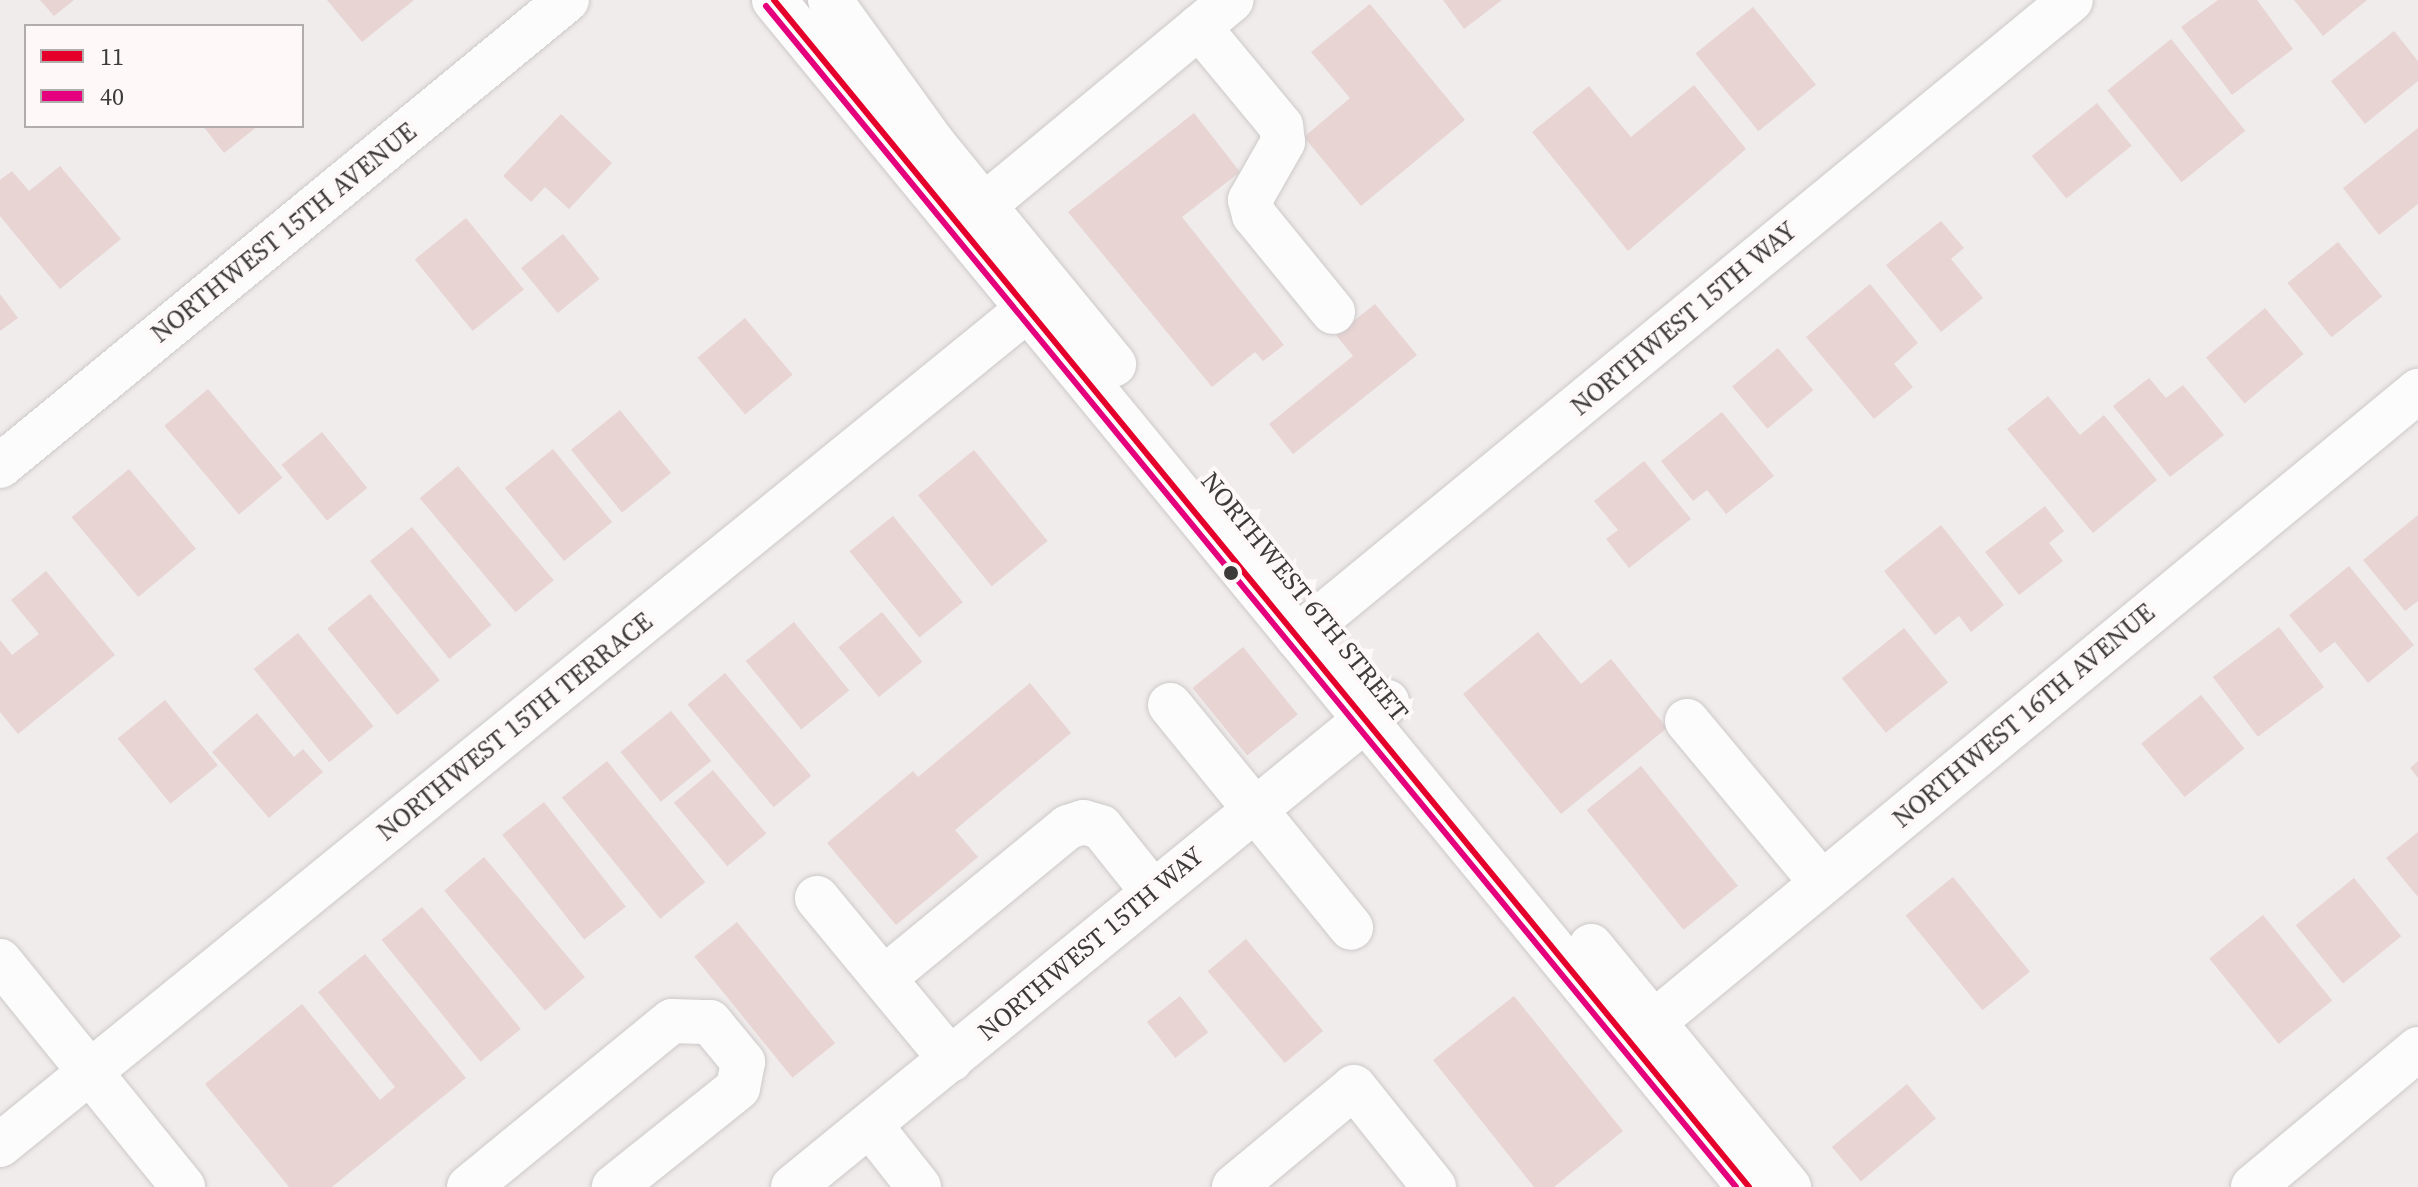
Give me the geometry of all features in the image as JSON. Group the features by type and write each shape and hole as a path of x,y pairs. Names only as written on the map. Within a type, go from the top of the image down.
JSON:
{"street":[{"name":"NORTHWEST 15TH AVENUE","path":"0,466 567,0"},
{"name":"NORTHWEST 6TH STREET","path":"774,0 972,215 1642,1032 1789,1187"},
{"name":"NORTHWEST 6TH STREET","path":"830,0 933,143 972,215"},
{"name":"NORTHWEST 15TH WAY","path":"1309,628 2071,0"},
{"path":"972,215 1216,14 1281,126 1283,142 1250,200 1254,215 1333,312"},
{"name":"NORTHWEST 15TH TERRACE","path":"0,1145 1041,299"},
{"name":"NORTHWEST 16TH AVENUE","path":"1642,1032 2418,391"},
{"path":"1170,705 1351,928"},
{"name":"NORTHWEST 15TH WAY","path":"793,1187 1377,710"},
{"path":"1687,721 1822,883"},
{"path":"884,978 1068,827 1083,822 1101,827 1152,891"},
{"path":"817,898 951,1060"},
{"path":"0,961 183,1187"},
{"path":"469,1187 672,1021 710,1022 743,1062 738,1088 614,1187"},
{"name":"NORTHWEST 6TH STREET","path":"1642,1032 1749,1187"},
{"path":"2253,1187 2418,1049"},
{"path":"1234,1187 1354,1087 1434,1187"},
{"path":"870,1125 919,1187"}],"building":[{"path":"40,0 74,0 54,16"},
{"path":"327,0 414,0 362,42"},
{"path":"1443,0 1502,0 1464,29"},
{"path":"2218,0 2257,0 2293,49 2232,95 2181,27"},
{"path":"2294,0 2367,0 2323,36"},
{"path":"1370,4 1465,120 1361,206 1304,137 1350,98 1311,52"},
{"path":"1753,7 1816,85 1758,131 1695,54"},
{"path":"2394,31 2418,61 2418,81 2365,124 2331,81"},
{"path":"2171,39 2245,131 2182,182 2107,91"},
{"path":"1694,85 1746,149 1628,251 1532,132 1589,86 1631,137"},
{"path":"2097,103 2132,146 2066,199 2032,156"},
{"path":"1194,113 1240,172 1182,217 1284,345 1263,361 1255,352 1212,387 1068,212"},
{"path":"561,114 612,163 569,209 545,187 531,202 503,176"},
{"path":"205,128 255,128 224,153"},
{"path":"2418,128 2418,204 2379,235 2343,188"},
{"path":"60,166 121,239 60,289 0,216 0,180 12,171 29,191"},
{"path":"466,218 524,289 473,331 415,260"},
{"path":"1941,221 1964,248 1951,259 1983,298 1941,332 1886,265"},
{"path":"563,234 600,279 558,313 521,268"},
{"path":"2338,242 2382,296 2332,337 2287,283"},
{"path":"1870,284 1918,343 1894,364 1913,387 1874,419 1806,337"},
{"path":"0,294 18,318 0,331"},
{"path":"1375,304 1417,355 1293,454 1269,424 1353,356 1336,335"},
{"path":"2265,308 2304,354 2245,403 2206,357"},
{"path":"745,318 793,375 745,415 698,358"},
{"path":"1778,348 1813,390 1767,429 1732,387"},
{"path":"2149,378 2166,398 2183,385 2224,435 2170,477 2113,406"},
{"path":"208,389 283,478 239,515 164,426"},
{"path":"2048,396 2080,435 2104,415 2157,480 2093,533 2007,429"},
{"path":"620,410 671,473 622,513 571,450"},
{"path":"1722,412 1774,476 1726,514 1707,490 1693,501 1661,461"},
{"path":"322,432 367,488 327,521 282,465"},
{"path":"553,449 612,522 564,561 505,488"},
{"path":"974,450 1048,541 992,586 918,495"},
{"path":"1644,461 1691,519 1629,568 1606,539 1618,530 1594,501"},
{"path":"458,466 554,580 515,612 420,498"},
{"path":"129,469 196,549 138,597 72,517"},
{"path":"2045,506 2064,531 2049,543 2063,561 2019,595 1985,552"},
{"path":"2418,515 2418,601 2405,611 2363,560"},
{"path":"893,516 963,602 919,638 849,551"},
{"path":"1941,525 2004,605 1971,632 1959,616 1935,635 1884,571"},
{"path":"412,527 491,625 449,659 370,561"},
{"path":"2349,566 2414,645 2368,683 2335,642 2320,653 2289,615"},
{"path":"46,571 115,655 18,734 0,712 0,640 12,655 39,634 11,600"},
{"path":"370,594 440,680 397,715 327,629"},
{"path":"882,612 922,662 879,697 838,647"},
{"path":"794,622 849,690 801,729 746,661"},
{"path":"2279,627 2324,687 2258,737 2213,677"},
{"path":"1904,628 1948,682 1886,733 1842,678"},
{"path":"1538,632 1581,684 1611,659 1667,728 1561,814 1463,694"},
{"path":"298,633 374,726 329,762 254,669"},
{"path":"1243,647 1298,715 1247,756 1192,688"},
{"path":"725,673 811,776 774,807 687,704"},
{"path":"1030,683 1071,733 955,830 978,857 896,925 827,843 913,771 918,777"},
{"path":"2201,695 2244,749 2185,797 2141,743"},
{"path":"165,700 218,765 170,804 118,738"},
{"path":"671,711 711,761 661,802 620,752"},
{"path":"257,713 294,757 303,749 323,772 269,818 212,752"},
{"path":"607,761 705,882 660,919 562,798"},
{"path":"2418,761 2418,778 2410,768"},
{"path":"1641,766 1738,886 1684,930 1587,810"},
{"path":"713,770 766,834 727,866 674,803"},
{"path":"544,802 626,907 584,939 502,835"},
{"path":"2418,832 2418,897 2386,858"},
{"path":"484,857 585,977 545,1011 444,890"},
{"path":"1953,877 2030,972 1982,1010 1906,915"},
{"path":"2354,878 2401,936 2343,983 2296,925"},
{"path":"422,907 521,1029 480,1062 382,940"},
{"path":"2263,915 2332,1000 2279,1044 2209,958"},
{"path":"737,922 835,1043 792,1078 694,957"},
{"path":"1246,939 1323,1031 1285,1063 1208,971"},
{"path":"365,954 466,1078 332,1187 289,1187 205,1084 302,1004 380,1100 395,1087 318,992"},
{"path":"1180,996 1208,1032 1175,1058 1147,1022"},
{"path":"1514,996 1623,1131 1554,1187 1534,1187 1433,1060"},
{"path":"1907,1084 1936,1118 1861,1181 1832,1147"}],"transit line":[{"name":"11","path":"774,0 1749,1187"},
{"name":"40","path":"766,6 1736,1187"}]}
